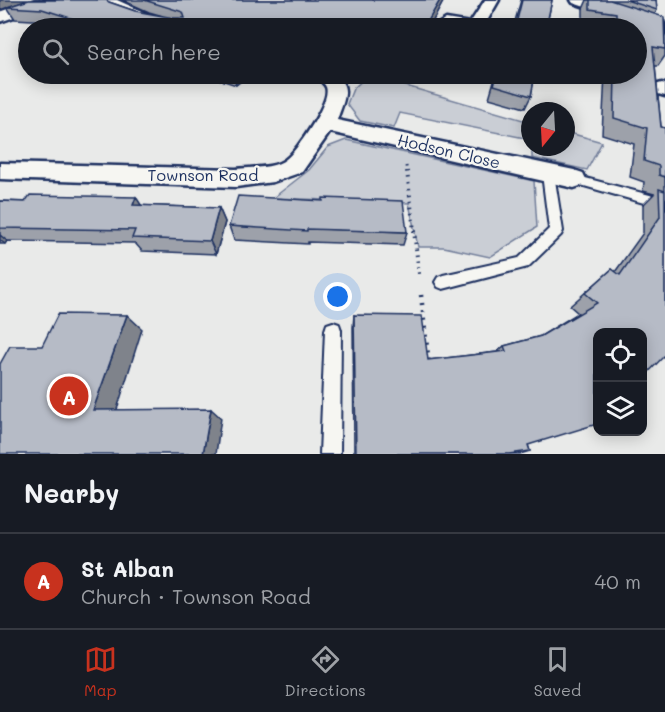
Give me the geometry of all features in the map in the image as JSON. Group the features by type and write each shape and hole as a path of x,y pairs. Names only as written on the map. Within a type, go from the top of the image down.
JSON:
{"street":[{"path":"0,16 48,0"},
{"path":"105,0 146,18"},
{"path":"481,18 492,0"},
{"path":"578,0 632,18"},
{"path":"647,23 665,29"},
{"name":"Townson Road","path":"0,171 236,178 273,173 294,166 325,124 336,91 335,84"},
{"name":"Hodson Close","path":"325,124 574,179"}],"lane":[{"path":"443,282 523,263 556,231 548,174"},
{"path":"574,179 665,204"},
{"path":"330,454 333,330"}],"path":[{"path":"403,141 419,280"},
{"path":"421,292 430,373"}],"shaded area":[{"path":"358,84 399,84 521,119 521,137 400,113 394,128 360,121 347,104 353,89"},
{"path":"575,134 602,142 587,170 532,158 532,156 575,156"},
{"path":"346,140 534,181 537,227 490,257 444,247 418,247 409,203 273,198 309,170 328,147"}],"building":[{"path":"29,0 106,0 135,11 174,18 70,18 42,9 7,7"},
{"path":"144,0 440,0 430,18 185,18 183,12"},
{"path":"522,0 552,0 548,18 518,18"},
{"path":"590,0 610,0 664,17 665,49 653,47 661,127 665,128 665,177 659,175 659,166 644,161 647,128 614,118 615,84 647,84 647,18 616,18 616,13 590,9"},
{"path":"626,0 656,0 657,10"},
{"path":"494,84 533,84 531,96"},
{"path":"659,189 665,191 665,355 647,374 647,328 593,328 593,425 528,445 530,451 509,454 356,454 354,315 422,316 428,360 506,351 504,346 541,336 597,303 585,293 612,269 620,275 660,217"},
{"path":"30,195 136,197 133,205 219,208 210,241 132,238 135,230 0,228 0,201 25,202"},
{"path":"238,196 323,201 323,198 403,201 407,232 307,229 307,231 229,226"},
{"path":"58,314 127,315 93,410 211,409 203,454 0,454 0,364 10,346 42,346"}],"place":[{"name":"St Alban","path":"69,396"}]}
